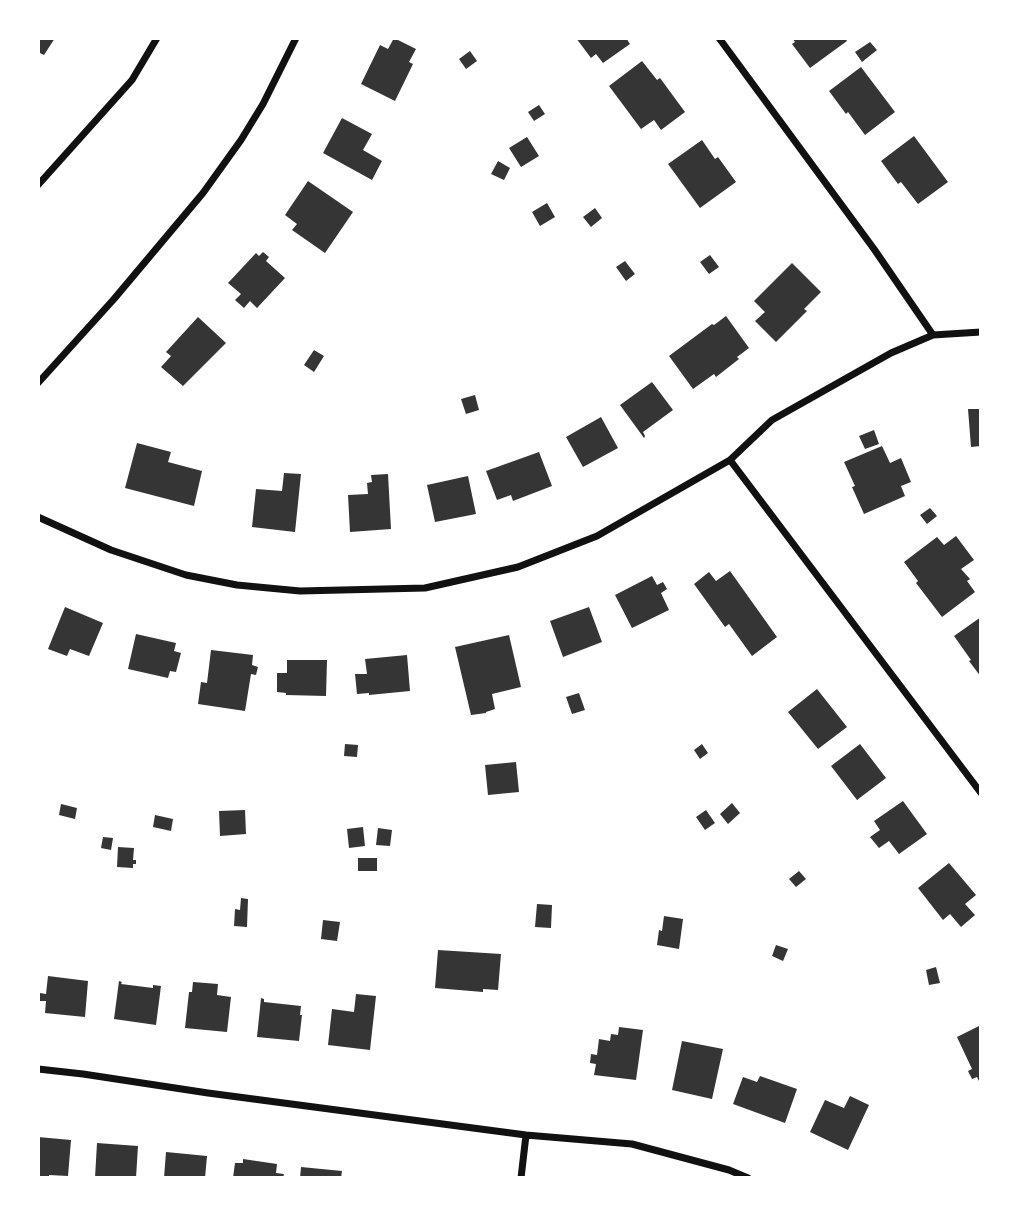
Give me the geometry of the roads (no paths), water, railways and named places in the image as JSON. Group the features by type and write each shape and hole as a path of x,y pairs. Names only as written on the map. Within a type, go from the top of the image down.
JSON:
{"street":[{"path":"38,185 132,80 157,38"},
{"path":"38,383 114,299 203,192 241,140 263,104 296,38"},
{"path":"719,38 874,249 933,335"},
{"path":"38,517 111,550 186,575 224,582 300,591 425,588 518,567 597,536 730,460 772,420 891,354 933,335 981,332"},
{"path":"730,460 981,793"},
{"path":"38,1069 526,1135 632,1144 729,1170 748,1178"},
{"path":"521,1178 526,1135"}]}
